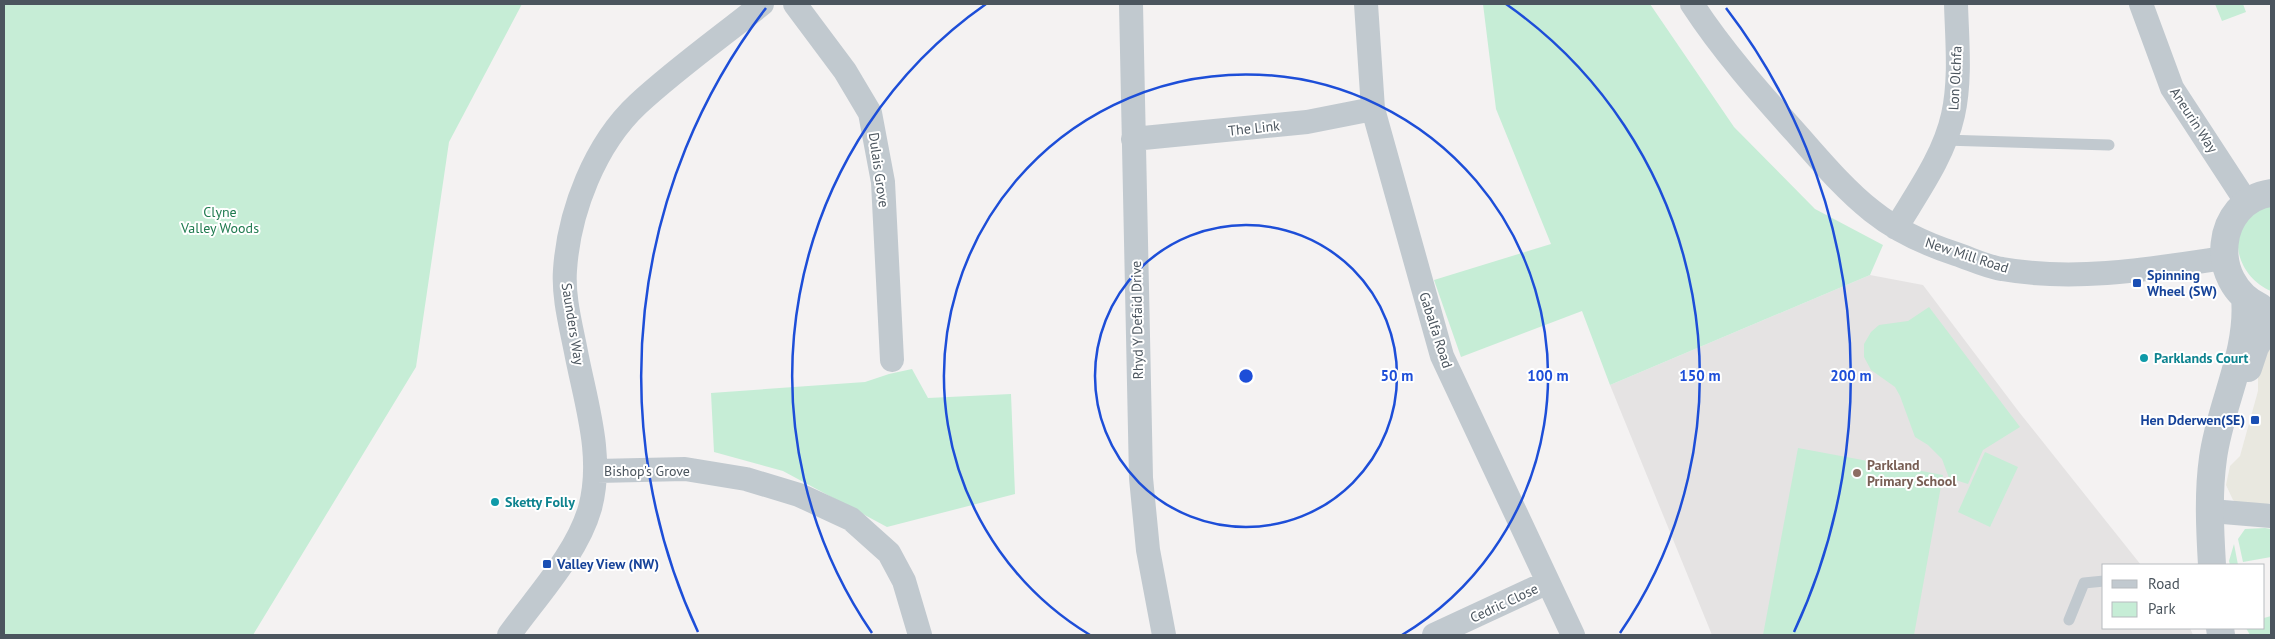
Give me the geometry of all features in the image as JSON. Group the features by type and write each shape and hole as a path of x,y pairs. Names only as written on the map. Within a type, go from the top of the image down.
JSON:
{"street":[{"name":"Saunders Way","path":"509,635 572,549 590,509 597,471 593,431 569,317 565,271 572,225 588,178 609,139 637,104 762,4"},
{"name":"Dulais Grove","path":"795,4 845,71 870,113 883,182 892,360"},
{"name":"Rhyd Y Defaid Drive","path":"1131,4 1141,478 1148,550 1164,635"},
{"name":"Gabalfa Road","path":"1366,4 1373,109 1442,356 1573,635"},
{"name":"New Mill Road","path":"1692,4 1703,22 1765,98 1841,183 1872,211 1896,228 1929,246 2000,269 2034,273 2095,273 2166,267 2224,258"},
{"name":"Lon Olchfa","path":"1896,228 1936,160 1953,116 1958,67 1956,4"},
{"name":"Aneurin Way","path":"2141,4 2172,88 2259,198"},
{"name":"The Link","path":"1133,139 1223,132 1307,122 1373,109"},
{"path":"2259,198 2233,218 2225,237 2224,258 2227,273 2245,298 2259,306 2271,309"},
{"path":"2212,564 2211,510 2213,458 2242,342 2246,309 2245,298"},
{"path":"2211,510 2235,408 2255,347 2271,321"},
{"name":"Bishop's Grove","path":"597,471 685,469 746,479 799,495 851,519 889,553 904,581 920,635"},
{"path":"2211,510 2271,516"},
{"name":"Cedric Close","path":"1434,635 1548,582"}],"lane":[{"path":"1944,140 2109,145"},
{"path":"2069,620 2084,583 2102,581"}],"shaded area":[{"name":"Parkland Primary School","path":"1870,275 1923,285 2019,412 2140,564 2102,564 2102,629 2190,629 2193,635 1712,635 1610,385"},
{"path":"2271,331 2271,503 2256,507 2244,506 2233,500 2226,485 2230,466 2240,456 2258,391 2258,359"}],"green space":[{"name":"Clyne Valley Woods","path":"4,4 522,4 449,142 416,367 253,635 4,635"},
{"path":"1483,4 1650,4 1734,127 1815,209 1883,245 1870,275 1610,385 1582,311 1461,357 1434,280 1551,244 1496,109"},
{"path":"2215,4 2243,4 2246,12 2222,21"},
{"path":"2271,204 2271,291 2251,277 2244,267 2238,245 2239,233 2245,222 2256,212"},
{"path":"1929,307 2020,427 1983,450 1968,484 1949,478 1942,459 1928,445 1915,437 1895,387 1871,370 1864,357 1864,344 1871,332 1879,325 1908,321"},
{"path":"912,369 928,398 1011,394 1015,494 887,527 783,471 714,452 711,393 865,382"},
{"path":"1798,448 1943,475 1914,635 1763,635"},
{"path":"1985,452 2018,467 1990,527 1958,512"},
{"path":"2245,529 2271,529 2271,557 2243,562 2238,539"},
{"path":"2234,544 2238,564 2230,564"},
{"path":"2271,616 2271,635 2250,635 2247,629 2265,629 2265,618"}],"place":[{"name":"Spinning Wheel (SW)","path":"2137,283"},
{"name":"Parklands Court","path":"2144,358"},
{"name":"Hen Dderwen(SE)","path":"2255,420"},
{"name":"Parkland Primary School","path":"1857,473"},
{"name":"Sketty Folly","path":"495,502"},
{"name":"Valley View (NW)","path":"547,564"}]}
